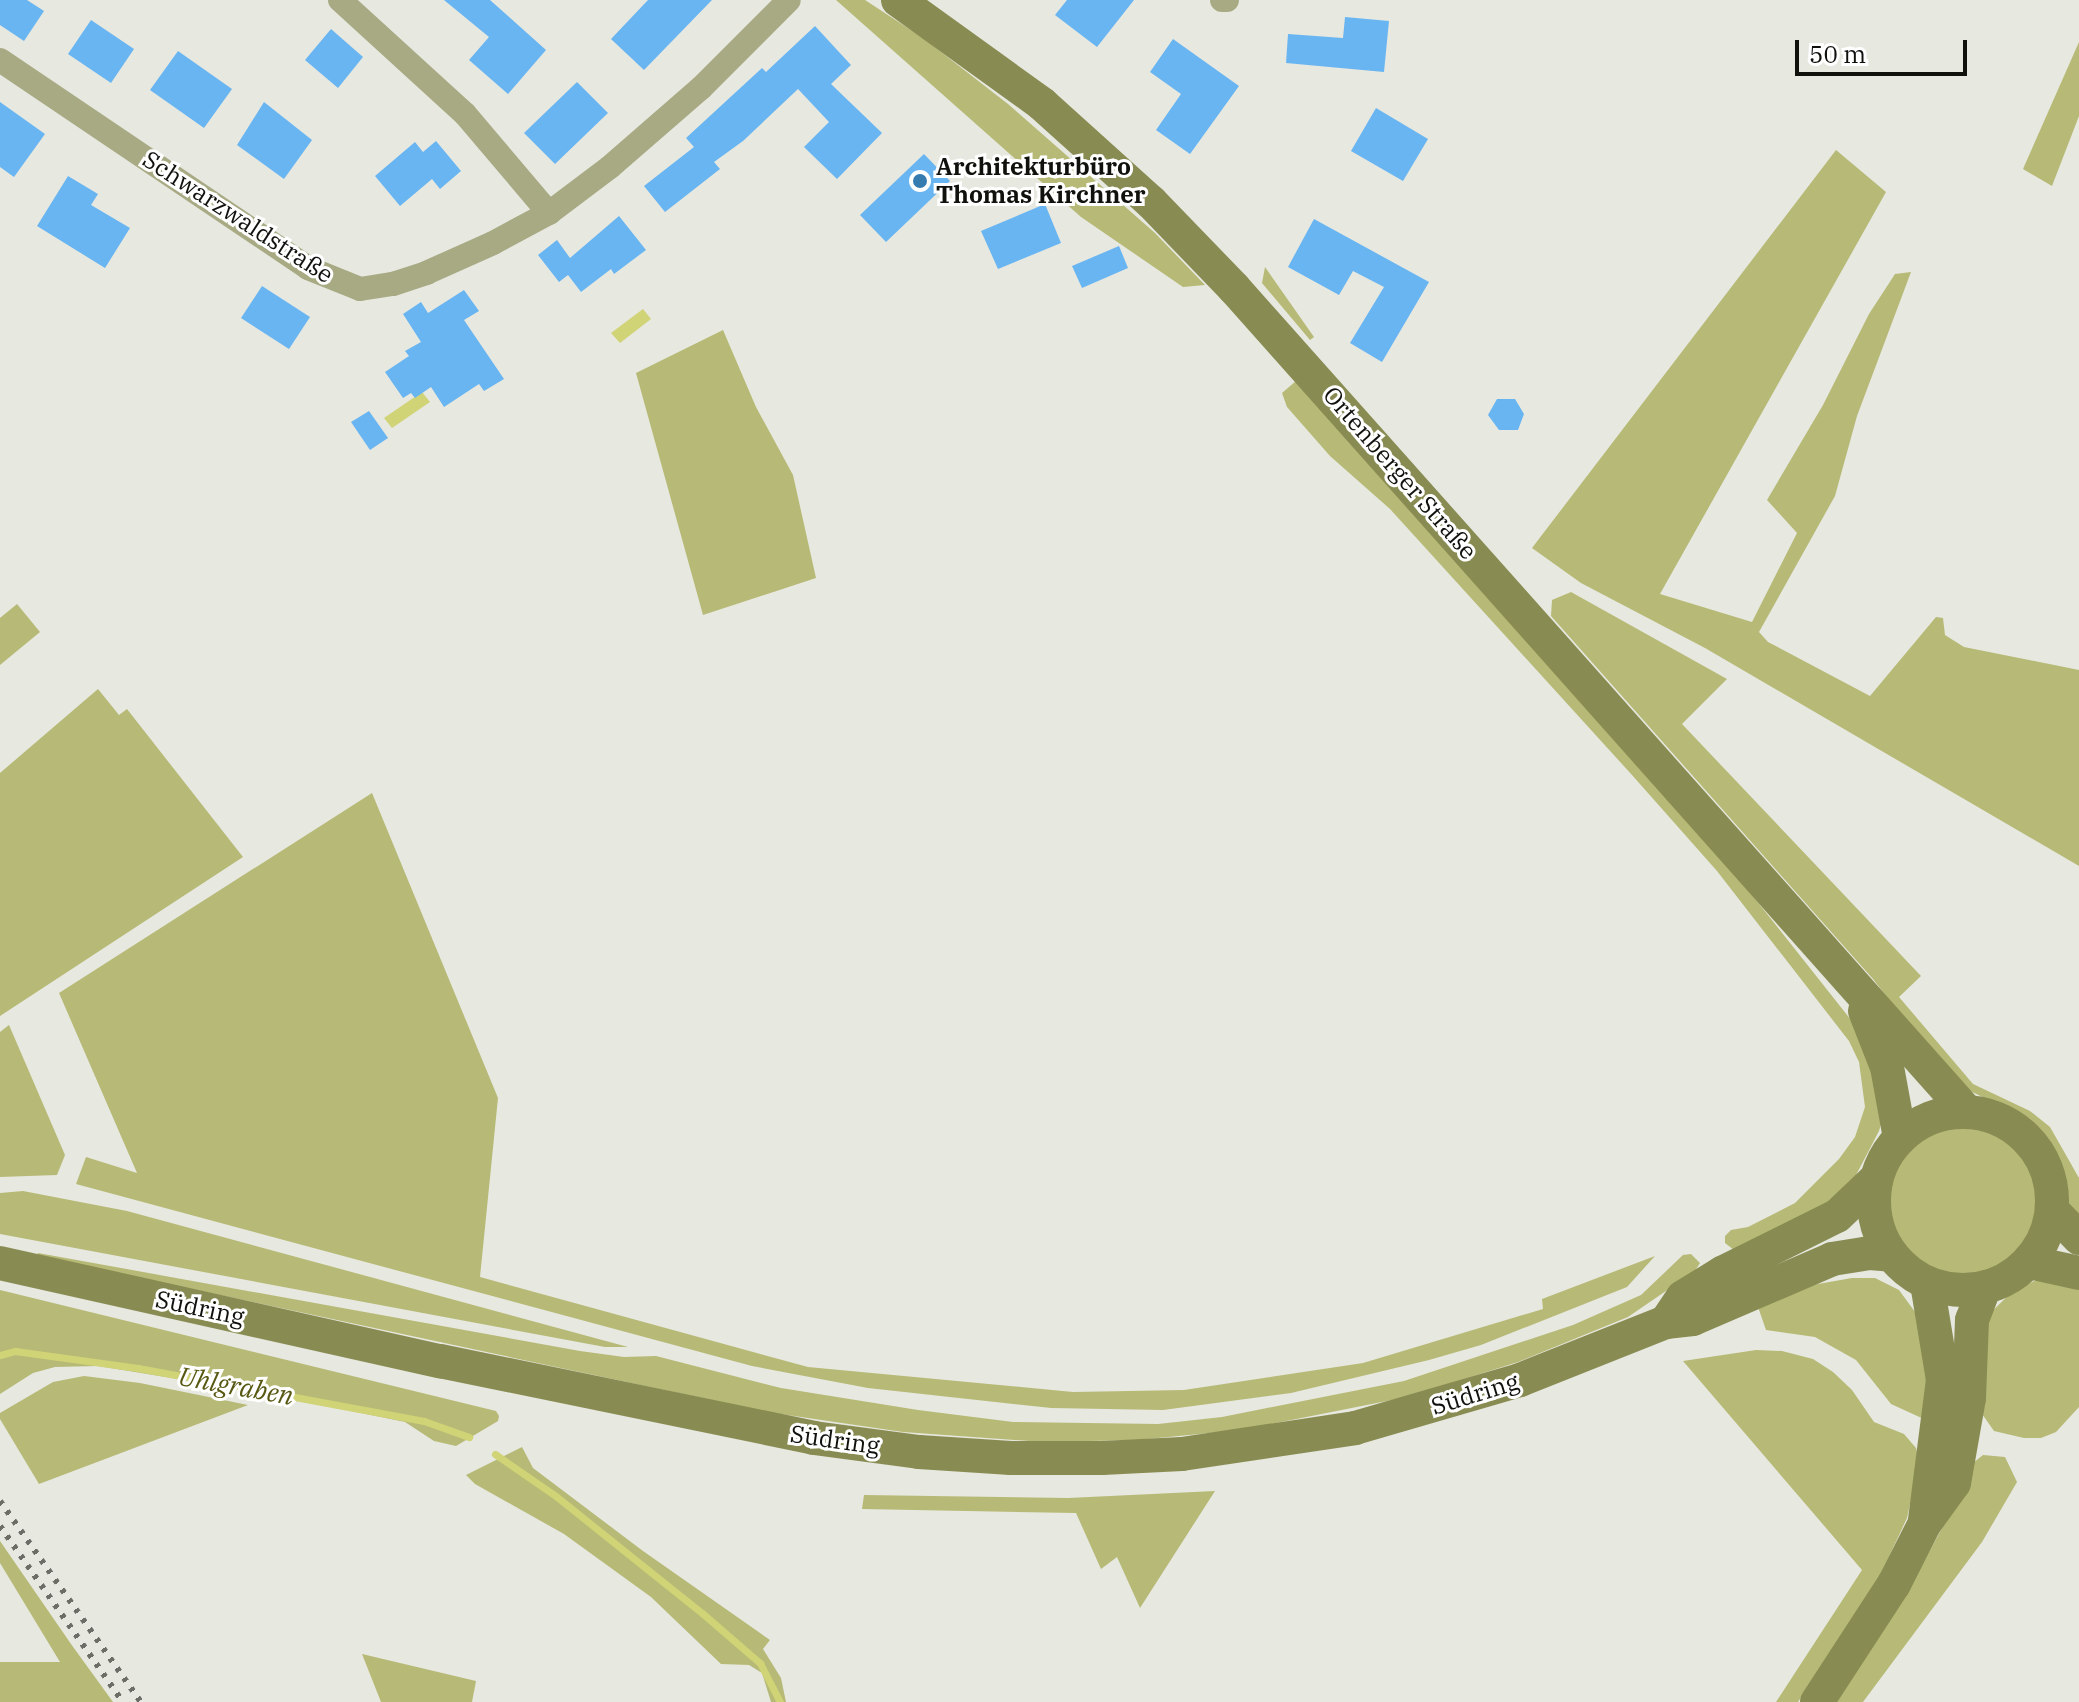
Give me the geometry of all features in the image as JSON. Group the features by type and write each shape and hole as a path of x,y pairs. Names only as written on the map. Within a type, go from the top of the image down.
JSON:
{"main road":[{"name":"Ortenberger Straße","path":"898,0 1042,104 1151,202 1283,340 1967,1112"},
{"name":"Ortenberger Straße","path":"1858,992 1887,1067 1900,1138"},
{"path":"1967,1112 2004,1122 2035,1148 2051,1181 2052,1210 2045,1239 2029,1262 2007,1280 1984,1288 1950,1290 1927,1283 1905,1270 1891,1255 1875,1218 1876,1179 1881,1164 1900,1138 1932,1117 1967,1112"},
{"name":"Südring","path":"1666,1322 1683,1297 1722,1273 1837,1216 1876,1179"},
{"path":"2052,1210 2079,1238"},
{"name":"Südring","path":"0,1263 814,1438 919,1452 1011,1458 1182,1454 1355,1428 1520,1380 1666,1322 1693,1319 1832,1259 1870,1253 1891,1255"},
{"path":"2029,1262 2079,1273"},
{"path":"1925,1523 1943,1380 1927,1283"},
{"path":"1817,1702 1894,1584 1925,1523 1954,1483 1969,1398 1972,1320 1984,1288"}],"street":[{"path":"340,0 465,114 549,213"},
{"name":"Schwarzwaldstraße","path":"0,60 308,268 360,289 393,284 426,273 493,243 549,213 610,167 701,88 789,0"}],"shaded area":[{"path":"836,0 865,0 923,38 1008,104 1155,233 1205,285 1183,287 1081,217"},
{"path":"2079,42 2079,116 2052,186 2023,169"},
{"path":"1836,150 1886,192 1660,594 1752,622 1797,533 1767,500 1823,405 1869,314 1895,274 1911,272 1857,416 1835,496 1759,632 1768,642 1870,696 1936,617 1943,618 1945,635 1964,647 2079,670 2079,866 1705,648 1581,583 1532,548"},
{"path":"1265,267 1314,337 1310,340 1262,283"},
{"path":"643,309 651,319 620,343 611,333"},
{"path":"723,330 756,407 793,475 816,578 703,615 636,373"},
{"path":"1296,381 1714,847 1855,1025 1885,1110 1879,1131 1854,1179 1830,1208 1734,1250 1725,1243 1725,1236 1731,1230 1748,1227 1795,1203 1839,1159 1855,1137 1865,1107 1859,1062 1849,1041 1717,871 1632,775 1390,509 1330,456 1287,407 1282,393"},
{"path":"422,392 430,402 392,428 384,418"},
{"path":"1571,592 1727,679 1682,724 1921,976 1899,997 1973,1084 2030,1111 2050,1127 2079,1178 2079,1220 2070,1208 2053,1151 2041,1136 2012,1111 1972,1092 1947,1075 1873,979 1551,616 1552,600"},
{"path":"17,604 40,632 0,665 0,618"},
{"path":"98,689 119,715 127,709 243,857 0,1016 0,773"},
{"path":"372,793 498,1098 480,1277 808,1367 1073,1392 1184,1390 1363,1363 1543,1309 1542,1299 1655,1256 1627,1287 1481,1345 1429,1360 1291,1393 1163,1410 1051,1408 868,1388 752,1366 76,1184 86,1157 137,1173 59,993"},
{"path":"9,1025 65,1155 57,1175 0,1177 0,1032"},
{"path":"1963,1128 1991,1133 2015,1149 2031,1173 2036,1201 2031,1229 2015,1253 1991,1269 1963,1274 1935,1269 1911,1253 1895,1229 1890,1201 1895,1173 1911,1149 1935,1133"},
{"path":"23,1191 127,1211 628,1347 605,1347 0,1234 0,1193"},
{"path":"38,1253 580,1351 624,1357 656,1356 781,1388 918,1410 1013,1422 1158,1424 1222,1417 1404,1381 1573,1325 1641,1295 1683,1255 1691,1254 1700,1263 1695,1271 1628,1317 1518,1362 1407,1397 1241,1430 1137,1440 1043,1442 903,1432 767,1412 37,1256"},
{"path":"1852,1278 1875,1278 1899,1290 1918,1316 1931,1373 1926,1420 1891,1404 1856,1360 1815,1337 1766,1330 1757,1304 1801,1287"},
{"path":"2039,1279 2079,1281 2079,1407 2056,1432 2041,1438 2024,1438 1994,1431 1980,1411 1987,1316 2014,1290"},
{"path":"0,1290 496,1411 498,1421 456,1446 434,1441 405,1422 269,1394 98,1366 55,1367 33,1373 0,1394"},
{"path":"1756,1350 1782,1351 1813,1359 1833,1372 1852,1390 1874,1422 1904,1434 1916,1448 1919,1461 1907,1518 1877,1582 1798,1702 1776,1702 1862,1570 1683,1361"},
{"path":"84,1376 140,1383 248,1405 39,1484 0,1419 0,1413 53,1382"},
{"path":"522,1447 533,1468 643,1551 770,1640 763,1649 781,1678 786,1702 771,1702 762,1673 749,1665 721,1664 651,1597 564,1534 475,1484 466,1475"},
{"path":"1983,1455 2005,1457 2017,1482 1982,1542 1863,1702 1832,1702 1902,1602 1941,1530 1968,1467"},
{"path":"1215,1491 1140,1608 1117,1557 1101,1569 1076,1513 862,1509 864,1495 1068,1498"},
{"path":"0,1541 113,1702 0,1702 0,1662 60,1662 0,1563"},
{"path":"362,1654 476,1681 472,1702 381,1702"}],"building":[{"path":"0,0 27,0 44,11 24,41 0,25"},
{"path":"444,0 490,0 546,50 508,94 469,60 489,37"},
{"path":"648,0 712,0 644,70 611,39"},
{"path":"1067,0 1134,0 1097,47 1055,15"},
{"path":"1345,17 1389,21 1384,72 1286,63 1288,34 1343,38"},
{"path":"91,20 134,49 111,83 68,54"},
{"path":"815,26 851,65 831,84 882,133 837,179 804,147 829,122 798,89 743,141 714,162 720,169 665,212 644,186 694,147 686,138 762,68 766,72"},
{"path":"331,29 363,57 338,88 305,60"},
{"path":"1173,39 1239,86 1190,154 1156,130 1181,94 1150,72"},
{"path":"178,51 232,89 204,128 150,90"},
{"path":"577,82 608,113 555,164 524,133"},
{"path":"0,102 45,134 14,177 0,167"},
{"path":"264,102 312,140 284,179 237,145"},
{"path":"1376,108 1428,139 1403,181 1351,151"},
{"path":"436,141 461,171 440,189 432,179 400,206 375,176 415,142 423,152"},
{"path":"924,154 950,181 886,242 860,215"},
{"path":"68,176 98,194 91,205 130,228 105,268 37,226"},
{"path":"1045,204 1061,243 998,269 981,231"},
{"path":"619,216 646,250 614,274 611,269 581,292 568,275 559,282 538,255 557,240 570,258"},
{"path":"1314,219 1429,282 1382,362 1350,343 1384,287 1353,271 1339,295 1288,267"},
{"path":"1119,246 1128,268 1082,288 1072,266"},
{"path":"262,286 310,317 289,349 241,318"},
{"path":"464,290 479,311 464,320 504,379 484,391 479,384 444,407 431,387 415,398 411,393 403,398 385,372 409,356 405,351 421,342 403,314 421,302 428,313"},
{"path":"1497,399 1515,399 1524,414 1518,430 1499,430 1488,415"},
{"path":"369,411 388,438 370,450 351,422"}],"waterway":[{"name":"Uhlgraben","path":"0,1355 15,1351 138,1368 424,1421 469,1437"},
{"name":"Uhlgraben","path":"495,1454 557,1497 760,1663 780,1702"}],"railway":[{"path":"0,1501 141,1702"},
{"path":"0,1526 123,1702"}],"place":[{"name":"Architekturbüro Thomas Kirchner","path":"920,181"}]}
